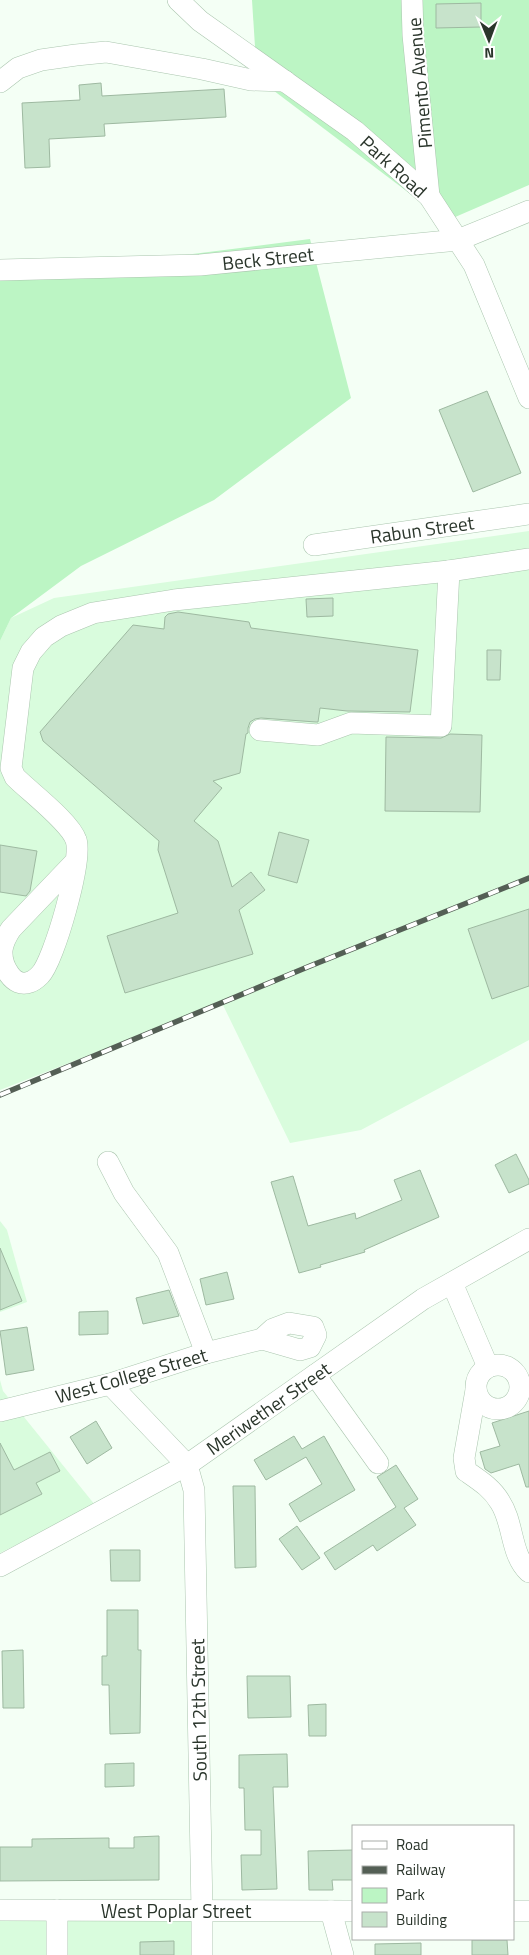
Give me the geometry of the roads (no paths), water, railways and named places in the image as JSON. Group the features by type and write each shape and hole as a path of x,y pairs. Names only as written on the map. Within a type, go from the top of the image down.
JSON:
{"street":[{"name":"Park Road","path":"178,0 200,21 355,131 429,196 474,265 529,398"},
{"name":"Pimento Avenue","path":"412,0 413,35 429,196"},
{"path":"0,82 18,68 41,60 76,54 106,52 202,69 251,80 285,81"},
{"name":"Beck Street","path":"0,270 200,265 458,240 529,211"},
{"name":"Rabun Street","path":"314,545 529,514"},
{"path":"76,861 11,929 6,938 2,951 4,964 10,976 17,982 29,982 40,975 52,953 64,916 76,861 78,851 76,840 68,827 15,778 10,768 23,668 30,652 44,637 61,626 93,613 174,600 449,571 529,559"},
{"path":"260,730 318,735 351,723 441,726 449,571"},
{"path":"108,1162 124,1193 168,1253 206,1353"},
{"name":"Meriwether Street","path":"0,1566 187,1465 423,1299 529,1239"},
{"path":"452,1283 488,1367"},
{"name":"West College Street","path":"0,1410 110,1384 206,1353 262,1339"},
{"path":"469,1423 489,1415 495,1408 509,1405 518,1394 518,1379 522,1376 502,1365 488,1367 478,1377 469,1423 464,1458 466,1471 490,1488 501,1503 520,1562 529,1572"},
{"path":"315,1375 378,1463"},
{"path":"110,1384 187,1465"},
{"path":"476,1390 483,1402 495,1408"},
{"name":"South 12th Street","path":"187,1465 194,1490 202,1955"},
{"name":"West Poplar Street","path":"0,1910 352,1911"},
{"path":"57,1910 57,1955"},
{"path":"332,1911 343,1955"},
{"path":"514,1911 529,1911"}],"railway":[{"path":"0,1095 310,966 529,878"}]}
